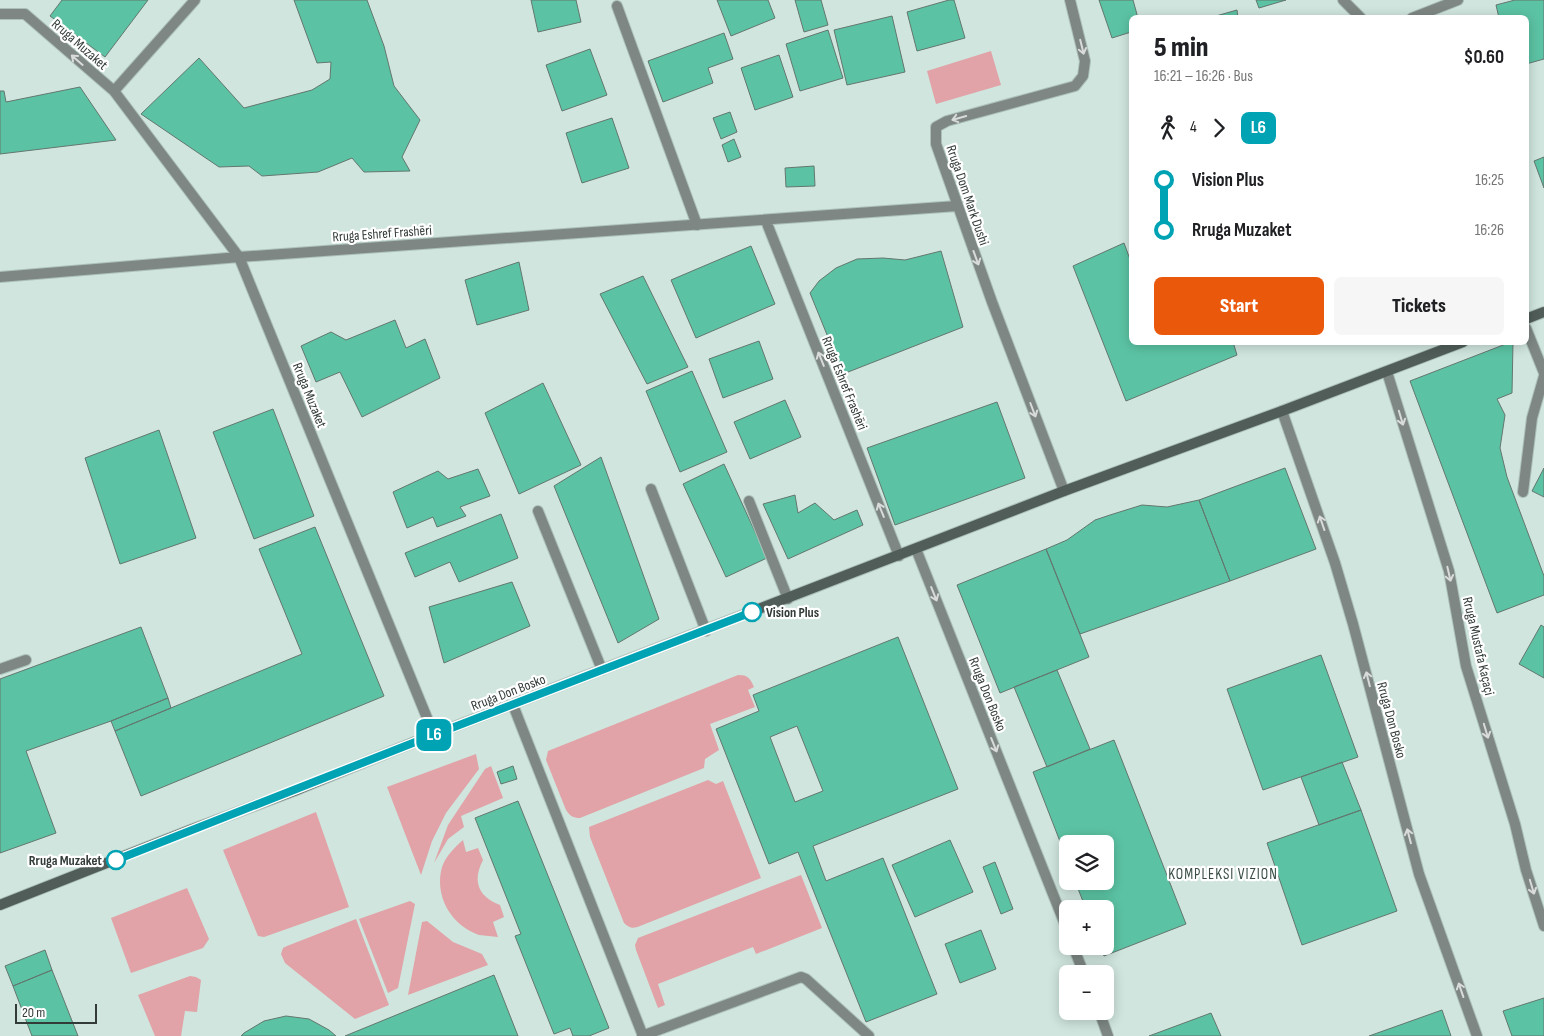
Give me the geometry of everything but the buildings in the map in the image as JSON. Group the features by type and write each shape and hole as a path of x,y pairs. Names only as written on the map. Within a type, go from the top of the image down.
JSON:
{"main road":[{"path":"1529,318 1544,312"},
{"name":"Rruga Don Bosko","path":"0,905 1064,491 1455,345"}],"street":[{"path":"114,91 195,0"},
{"name":"Rruga Dom Mark Dushi","path":"1064,491 957,206 936,144 936,127 947,122 1075,86 1084,76 1085,61 1070,0"},
{"path":"1343,0 1358,15"},
{"path":"1420,15 1458,0"},
{"path":"617,6 697,225"},
{"name":"Rruga Muzaket","path":"0,14 25,14 114,91 239,257 434,735"},
{"name":"Rruga Eshref Frashëri","path":"0,277 239,257 957,206"},
{"name":"Rruga Eshref Frashëri","path":"766,221 899,556"},
{"path":"1523,492 1532,418 1544,375 1529,336"},
{"name":"Rruga Mustafa Kaçaçi","path":"1387,372 1449,571 1466,666 1515,824 1526,870 1544,926"},
{"name":"Rruga Don Bosko","path":"1282,411 1336,563 1419,874 1477,1036"},
{"path":"651,489 706,631"},
{"path":"750,501 788,599"},
{"path":"538,511 602,670"},
{"name":"Rruga Don Bosko","path":"916,549 1059,909"},
{"path":"0,669 26,660"},
{"path":"512,705 642,1036 801,978 806,979 869,1036"},
{"path":"1102,1020 1108,1036"}],"shaded area":[{"path":"991,51 1001,85 936,104 927,71"},
{"path":"738,675 746,676 751,681 754,687 748,690 755,707 710,724 719,750 705,759 704,768 580,818 574,817 567,812 546,760 548,751"},
{"path":"476,754 479,769 446,813 432,841 421,875 387,787"},
{"path":"491,766 503,798 461,816 464,827 448,839 434,863 448,825 485,769"},
{"path":"708,780 716,784 723,781 761,878 638,927 631,928 624,923 590,837 589,827"},
{"path":"316,812 349,907 264,937 258,936 223,850"},
{"path":"463,840 466,852 478,848 483,860 478,875 479,887 482,893 500,905 504,917 493,922 498,937 479,935 460,924 453,917 443,899 440,888 442,867 451,852"},
{"path":"801,875 822,928 756,954 753,947 658,984 665,1005 658,1008 636,950 635,945 638,938"},
{"path":"187,888 209,939 203,948 131,973 111,918"},
{"path":"410,901 415,904 398,988 388,993 359,919"},
{"path":"356,919 389,1005 355,1019 285,963 281,954 283,948 287,946"},
{"path":"427,921 453,942 482,954 488,965 408,995 422,922"},
{"path":"190,976 201,980 197,1012 185,1011 181,1036 155,1036 138,995"}],"bus line":[{"name":"L6","path":"116,860 752,612"}],"place":[{"name":"Vision Plus","path":"752,612"},
{"name":"Rruga Muzaket","path":"116,860"}],"district":[{"name":"KOMPLEKSI VIZION","path":"1223,874"}]}
